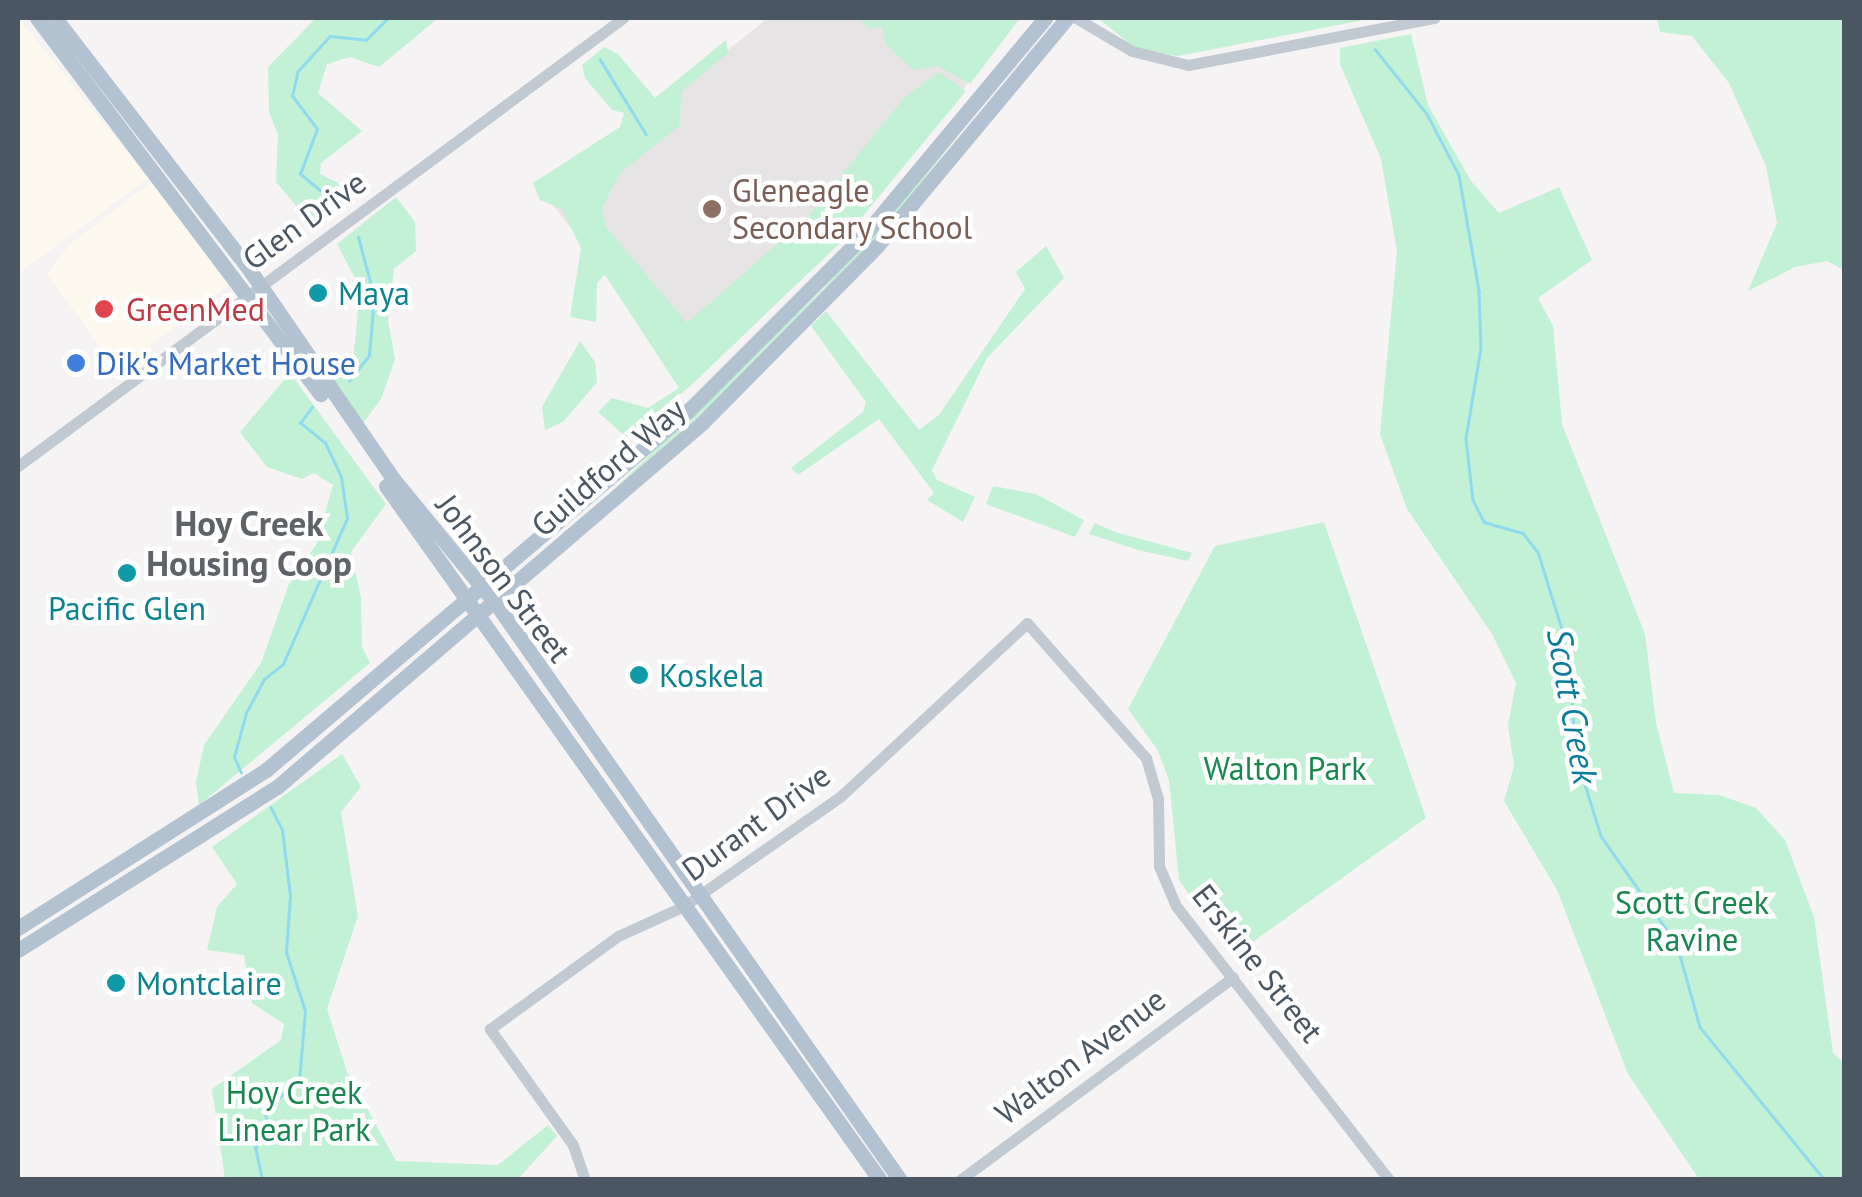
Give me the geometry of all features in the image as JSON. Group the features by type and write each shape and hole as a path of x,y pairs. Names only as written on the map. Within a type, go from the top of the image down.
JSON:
{"main road":[{"name":"Johnson Street","path":"37,18 255,291 880,1180"},
{"name":"Johnson Street","path":"55,18 394,480 488,595 900,1180"},
{"name":"Guildford Way","path":"488,595 689,410 808,293 1045,18"},
{"name":"Guildford Way","path":"18,928 247,784 702,423 826,301 1067,18"},
{"name":"Guildford Way","path":"18,950 271,792 474,606"}],"street":[{"name":"Glen Drive","path":"18,466 623,18"},
{"path":"1076,18 1132,51 1188,65 1436,18"},
{"name":"Durant Drive","path":"585,1180 572,1145 490,1029 618,936 699,897 884,761 1027,623"},
{"name":"Erskine Street","path":"1027,623 1140,748 1156,787 1157,852 1168,892 1388,1180"},
{"name":"Walton Avenue","path":"960,1180 1233,976"}],"shaded area":[{"path":"18,18 148,178 18,274"},
{"name":"Gleneagle Secondary School","path":"768,18 1020,18 843,240 688,388 546,195"},
{"path":"151,182 229,284 118,371 47,274 70,244"}],"green space":[{"path":"316,18 437,19 379,67 350,57 327,64 318,93 362,131 321,163 320,174 353,190 310,222 276,182 278,135 269,112 268,67"},
{"path":"858,18 1020,18 970,84 938,66 914,70 886,45 882,26 870,29"},
{"path":"1098,18 1374,18 1178,56 1136,49"},
{"path":"1657,18 1844,18 1844,270 1827,261 1795,267 1748,291 1777,223 1766,166 1729,83 1692,36 1660,32"},
{"name":"Scott Creek Ravine","path":"1411,34 1428,105 1471,181 1499,213 1559,187 1592,260 1538,298 1553,326 1562,424 1645,634 1656,723 1674,793 1719,795 1756,808 1785,840 1814,917 1833,1053 1844,1063 1844,1179 1699,1179 1628,1074 1557,890 1504,801 1514,766 1508,725 1516,683 1492,634 1407,509 1380,434 1397,251 1381,159 1340,64 1340,48"},
{"path":"726,40 728,53 682,91 679,126 620,173 602,208 606,227 687,323 808,217 905,97 939,72 966,91 843,240 688,388 626,437 598,412 612,398 648,408 679,388 605,275 597,283 596,322 570,317 581,248 562,209 540,200 533,183 620,127 624,113 612,110 585,78 582,65 604,47 618,54 655,98"},
{"path":"977,111 881,234 737,383 609,494 824,288"},
{"path":"396,197 415,222 416,251 394,269 388,320 395,359 381,399 361,426 329,377 353,362 358,311 356,280 337,244"},
{"path":"1046,246 1064,278 987,358 932,470 937,480 975,497 963,522 927,500 934,493 879,419 798,475 791,468 863,412 866,402 811,326 826,311 919,430 939,415 1025,289 1016,272"},
{"path":"580,341 595,362 597,382 563,422 545,430 542,407"},
{"path":"290,373 386,504 351,552 361,598 362,647 370,663 199,805 196,782 204,745 261,663 289,584 316,545 333,485 314,473 302,479 267,467 240,432"},
{"path":"993,486 1036,494 1084,520 1075,537 986,504"},
{"name":"Walton Park","path":"1324,522 1426,818 1233,956 1179,880 1169,780 1157,749 1128,709 1215,546"},
{"path":"1095,523 1192,553 1188,561 1138,550 1089,534"},
{"name":"Hoy Creek Linear Park","path":"342,754 361,787 341,812 358,916 327,1009 347,1072 396,1161 498,1165 548,1125 557,1136 518,1179 225,1179 212,1089 281,1040 284,1024 252,1003 244,955 207,950 217,907 237,884 212,847"}],"waterway":[{"path":"334,202 300,174 317,129 292,96 298,71 330,36 366,40 388,18"},
{"name":"Scott Creek","path":"1375,49 1427,114 1459,175 1479,291 1481,348 1466,439 1473,500 1484,522 1523,533 1538,552 1570,655 1575,752 1601,836 1677,944 1700,1027 1825,1180"},
{"path":"600,59 646,134"},
{"path":"349,381 369,355 374,297 358,237"},
{"path":"241,773 234,757 246,713 264,679 283,664 347,518 341,477 325,443 300,423 312,407"},
{"path":"262,1180 255,1148 269,1130 264,1110 299,1081 305,1011 286,952 290,896 282,830 271,808"}],"place":[{"name":"Gleneagle Secondary School","path":"712,209"},
{"name":"Maya","path":"318,293"},
{"name":"GreenMed","path":"104,309"},
{"name":"Dik's Market House","path":"76,363"},
{"name":"Pacific Glen","path":"127,573"},
{"name":"Koskela","path":"639,675"},
{"name":"Montclaire","path":"116,983"}],"district":[{"name":"Hoy Creek Housing Coop","path":"249,543"}]}
